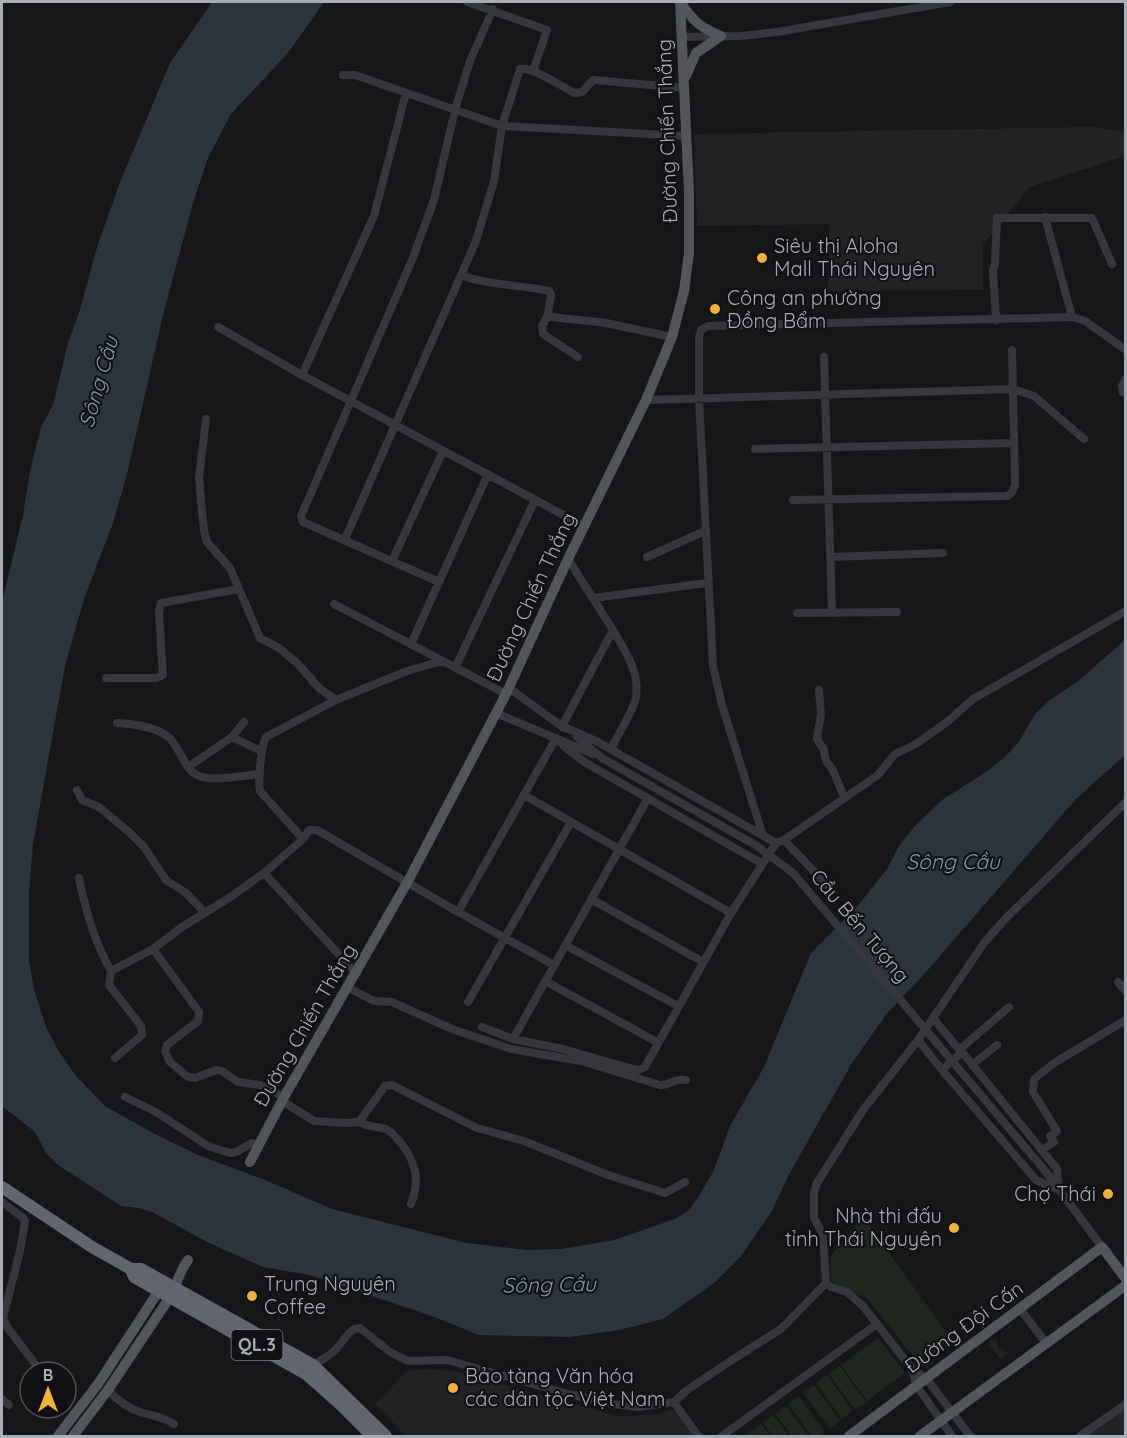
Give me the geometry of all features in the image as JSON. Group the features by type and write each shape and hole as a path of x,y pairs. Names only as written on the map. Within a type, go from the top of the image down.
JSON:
{"highway":[{"name":"QL.3","path":"2,1188 92,1247 132,1269 141,1269 167,1289 310,1369 386,1437"},
{"name":"QL.3","path":"310,1369 372,1437"}],"main road":[{"path":"681,2 693,20 706,30 721,36"},
{"name":"Đường Chiến Thắng","path":"250,1162 283,1099 408,881 496,713 646,400 672,337 684,291 689,253 681,2"},
{"path":"684,84 696,53 721,36"},
{"path":"1102,1247 1125,1279"},
{"name":"Đường Đội Cấn","path":"849,1437 1102,1247"},
{"path":"58,1437 188,1260"},
{"path":"920,1437 1125,1285"},
{"path":"73,1437 108,1390 167,1289"}],"street":[{"path":"467,2 493,9 547,30 533,71"},
{"path":"682,37 777,32 950,2"},
{"path":"439,582 300,519 412,260 434,200 455,110 470,61 493,9"},
{"path":"345,539 476,241 494,181 502,126 520,69 533,71 574,93 582,92 593,80 684,84"},
{"path":"343,75 355,75 502,126 686,136"},
{"path":"302,375 374,216 406,93"},
{"path":"1045,217 1072,316"},
{"path":"996,320 993,270 997,219 1092,218 1112,264"},
{"path":"461,275 482,282 526,286 549,291 551,296 548,315 541,330 543,334 578,357"},
{"path":"548,315 556,318 606,323 672,337"},
{"path":"763,836 723,709 713,666 699,399 701,330 708,326 996,320 1072,316 1084,321 1125,350"},
{"path":"218,327 302,375 584,526"},
{"path":"793,500 1008,495 1015,485 1012,350"},
{"path":"824,357 832,613"},
{"path":"1123,392 1122,386 1125,379"},
{"path":"646,400 1013,389 1034,396 1084,439"},
{"path":"206,418 199,478 207,542 227,564 260,638 279,648 298,664 319,688 336,699"},
{"path":"755,449 1014,443"},
{"path":"392,561 443,450"},
{"path":"411,644 488,474"},
{"path":"455,668 535,500"},
{"path":"647,557 705,531"},
{"path":"830,557 943,553"},
{"path":"568,559 633,666 635,702 611,749"},
{"path":"593,598 707,583"},
{"path":"106,678 156,678 163,675 159,612 161,603 240,589"},
{"path":"334,604 455,668 507,691 562,726 602,758"},
{"path":"482,1027 513,1039 563,1049 639,1070 645,1067 731,913 761,863 780,841 878,775 895,754 916,744 947,722 973,699 1125,611"},
{"path":"797,614 897,612"},
{"path":"562,726 613,630"},
{"path":"303,838 260,792 261,751 266,737 336,699 407,671 442,661"},
{"path":"819,690 820,724 817,739 844,797"},
{"path":"496,713 602,758"},
{"path":"188,766 232,737 244,722"},
{"path":"117,723 144,726 167,735 188,766 199,776 208,778 260,774"},
{"path":"562,726 611,749 763,836 780,841 830,888"},
{"path":"232,737 261,751"},
{"path":"458,912 556,738"},
{"path":"556,738 586,763 761,863"},
{"name":"Cầu Bến Tượng","path":"602,758 767,852 793,873 1046,1172 1102,1247"},
{"path":"77,790 82,800 99,807 129,832 144,847 166,880 186,893 205,913"},
{"path":"524,795 731,913"},
{"path":"513,1039 648,798"},
{"path":"970,1437 926,1378 912,1369 863,1306 847,1292 826,1283 823,1235 814,1218 814,1192 817,1183 863,1110 918,1040 968,966 1005,919 1125,802"},
{"path":"468,1002 571,822"},
{"path":"111,971 153,950 264,873 309,830 317,830 554,965"},
{"path":"264,873 355,972"},
{"path":"79,878 96,942 111,971 109,985 141,1026 142,1035 115,1058"},
{"path":"591,899 703,962"},
{"path":"565,945 678,1006"},
{"path":"153,950 199,1012 200,1017 167,1045 165,1051 170,1062 188,1077 195,1078 216,1070 222,1071 238,1082 260,1085 314,1121 359,1122 389,1131 404,1146 414,1164 417,1180 411,1204"},
{"path":"545,981 657,1042"},
{"path":"1118,982 1125,991"},
{"path":"347,987 374,1001 392,1002 452,1029 511,1049 569,1059 660,1085 676,1079 686,1080"},
{"path":"942,1070 1009,1007"},
{"path":"918,1040 1036,1180 1059,1190 1057,1169 933,1018"},
{"path":"1042,1150 1054,1142 1050,1136 1057,1131 1033,1092 1034,1079 1053,1063 1125,1020"},
{"path":"972,1065 997,1045"},
{"path":"359,1122 378,1093 385,1086 392,1085 477,1128 524,1141 629,1183 665,1193 685,1182"},
{"path":"125,1097 166,1118 208,1146 230,1153 252,1143 259,1145"},
{"path":"2,1202 25,1221 20,1251 2,1318 32,1360"},
{"path":"310,1369 335,1350 354,1329 360,1328 390,1352 408,1361 447,1360 568,1394 621,1406 645,1407 674,1402 687,1390 781,1329 826,1283"},
{"path":"1020,1309 1047,1344"},
{"path":"722,1437 877,1324"},
{"path":"912,1369 916,1385 952,1437"},
{"path":"108,1390 124,1405 142,1413 162,1417 174,1424"},
{"path":"674,1402 698,1437"},
{"path":"1080,1437 1125,1404"}],"shaded area":[{"path":"1093,127 1125,132 1125,156 1030,187 983,244 983,290 828,291 829,224 697,226 694,134"},
{"path":"863,1217 952,1340 920,1365 867,1298 834,1284 831,1278 830,1257"},
{"path":"997,1337 999,1348 1009,1353 1000,1359 988,1343"},
{"path":"878,1338 905,1373 867,1401 841,1365"},
{"path":"840,1366 866,1402 855,1410 829,1374"},
{"name":"Bảo tàng Văn hóa các dân tộc Việt Nam","path":"426,1369 453,1371 618,1416 654,1415 675,1409 693,1436 406,1436 375,1404 407,1371"},
{"path":"827,1375 853,1411 842,1419 816,1383"},
{"path":"814,1385 840,1421 830,1429 803,1393"},
{"path":"799,1396 825,1432 819,1436 812,1436 788,1404"},
{"path":"786,1406 809,1436 792,1436 775,1414"},
{"path":"1125,1408 1125,1436 1086,1436"},
{"path":"773,1415 789,1436 773,1436 763,1423"},
{"path":"761,1424 770,1436 744,1436"}],"water":[{"name":"Sông Cầu","path":"212,2 324,2 288,53 231,114 208,158 193,203 163,315 127,474 113,523 84,599 65,666 33,844 29,892 29,961 34,989 46,1027 58,1050 76,1076 105,1106 198,1155 265,1180 332,1209 466,1243 527,1250 561,1249 614,1240 675,1219 688,1211 713,1172 730,1126 764,1067 811,953 856,908 887,869 899,846 915,826 942,800 1004,758 1018,743 1035,714 1051,699 1077,682 1125,640 1125,755 1076,799 885,1016 852,1063 787,1178 772,1211 741,1256 714,1283 663,1319 619,1330 570,1337 479,1335 432,1316 309,1275 263,1267 209,1243 152,1212 121,1206 58,1165 46,1153 35,1132 2,1106 2,602 41,427 53,405 68,343 79,313 98,244 121,180 170,63"}],"place":[{"name":"Siêu thị Aloha Mall Thái Nguyên","path":"762,258"},
{"name":"Công an phường Đồng Bẩm","path":"715,309"},
{"name":"Chợ Thái","path":"1108,1194"},
{"name":"Nhà thi đấu tỉnh Thái Nguyên","path":"954,1228"},
{"name":"Trung Nguyên Coffee","path":"252,1296"},
{"name":"Bảo tàng Văn hóa các dân tộc Việt Nam","path":"453,1388"}]}
